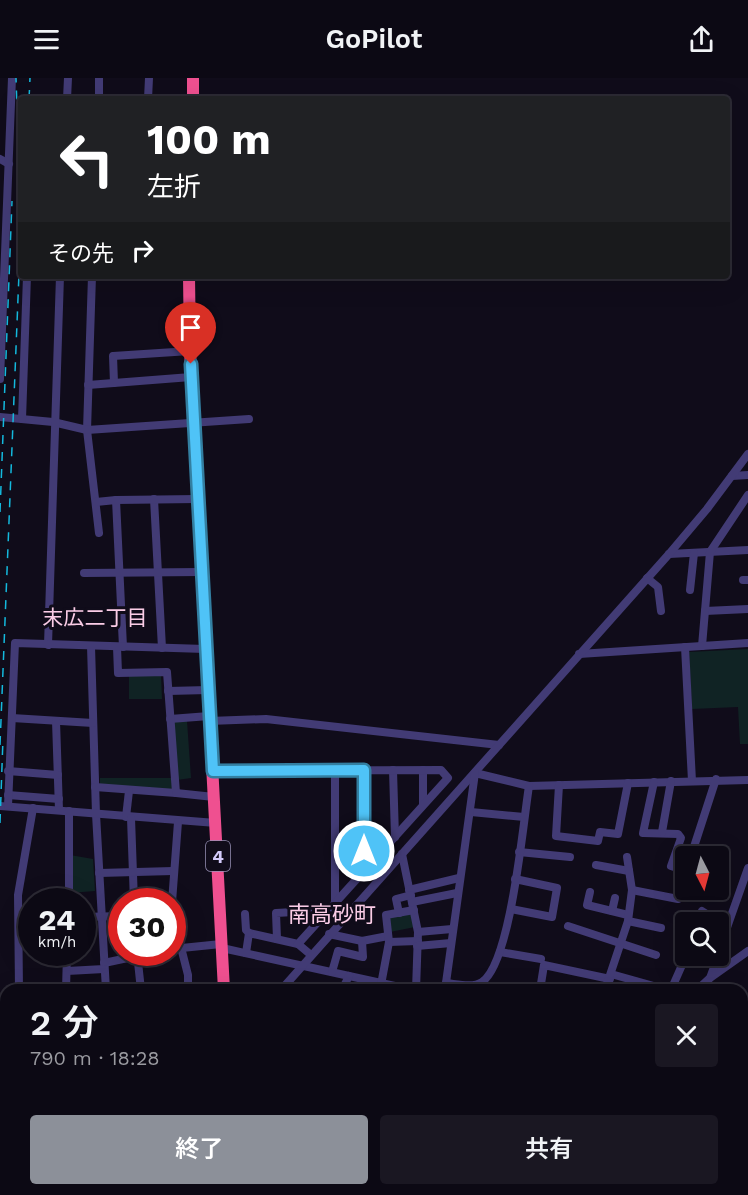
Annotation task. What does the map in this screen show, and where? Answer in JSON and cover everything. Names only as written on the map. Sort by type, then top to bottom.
[{"type":"highway","points":[[193,78],[193,96]]},
{"type":"highway","name":"4","points":[[189,279],[191,377],[224,984]]},
{"type":"street","points":[[0,378],[12,78]]},
{"type":"street","points":[[67,96],[68,78]]},
{"type":"street","points":[[99,78],[99,96]]},
{"type":"street","points":[[148,96],[149,78]]},
{"type":"street","points":[[0,159],[9,164]]},
{"type":"street","points":[[22,419],[27,279]]},
{"type":"street","points":[[48,645],[53,422],[60,279]]},
{"type":"street","points":[[92,279],[87,430],[99,533]]},
{"type":"street","points":[[114,383],[113,356],[190,351]]},
{"type":"street","points":[[88,385],[191,377]]},
{"type":"street","points":[[0,417],[53,422],[87,430],[249,419]]},
{"type":"street","points":[[286,984],[669,554],[748,454]]},
{"type":"street","points":[[732,476],[748,476]]},
{"type":"street","points":[[702,646],[710,552],[748,495]]},
{"type":"street","points":[[154,499],[162,648]]},
{"type":"street","points":[[96,502],[197,499]]},
{"type":"street","points":[[116,500],[120,647],[118,673],[167,672],[176,793]]},
{"type":"street","points":[[669,554],[748,550]]},
{"type":"street","points":[[690,590],[694,553]]},
{"type":"street","points":[[84,573],[201,572]]},
{"type":"street","points":[[647,578],[658,586],[661,611]]},
{"type":"street","points":[[705,611],[748,609]]},
{"type":"street","points":[[579,654],[748,643]]},
{"type":"street","points":[[205,649],[15,644],[8,795],[4,806],[178,822],[216,823]]},
{"type":"street","points":[[90,646],[106,984]]},
{"type":"street","points":[[685,647],[692,781]]},
{"type":"street","points":[[168,691],[207,690]]},
{"type":"street","points":[[12,718],[93,723]]},
{"type":"street","points":[[170,719],[266,719],[499,745]]},
{"type":"street","points":[[56,721],[59,810]]},
{"type":"street","points":[[335,770],[335,903]]},
{"type":"street","points":[[364,770],[364,871]]},
{"type":"street","points":[[393,770],[394,837]]},
{"type":"street","points":[[423,770],[423,804]]},
{"type":"street","points":[[213,771],[441,770],[448,778],[298,944]]},
{"type":"street","points":[[8,771],[58,775]]},
{"type":"street","points":[[475,773],[529,786],[716,779],[748,780]]},
{"type":"street","points":[[446,984],[475,773]]},
{"type":"street","points":[[694,846],[716,779]]},
{"type":"street","points":[[662,832],[670,781]]},
{"type":"street","points":[[654,782],[643,833],[678,834],[681,838],[678,846]]},
{"type":"street","points":[[559,785],[556,836],[598,841],[600,832],[618,834],[628,783]]},
{"type":"street","points":[[480,984],[490,975],[500,952],[511,909],[529,786]]},
{"type":"street","points":[[95,787],[214,797]]},
{"type":"street","points":[[129,791],[133,888]]},
{"type":"street","points":[[8,795],[59,799]]},
{"type":"street","points":[[19,984],[18,895],[33,808]]},
{"type":"street","points":[[69,811],[69,888]]},
{"type":"street","points":[[471,812],[524,817]]},
{"type":"street","points":[[172,888],[178,822]]},
{"type":"street","points":[[519,852],[570,856]]},
{"type":"street","points":[[402,854],[418,940],[414,984]]},
{"type":"street","points":[[675,855],[671,866],[675,867]]},
{"type":"street","points":[[608,984],[628,918],[632,890],[627,857]]},
{"type":"street","points":[[596,865],[629,871]]},
{"type":"street","points":[[729,924],[748,868]]},
{"type":"street","points":[[99,873],[173,871]]},
{"type":"street","points":[[381,984],[388,939],[386,915],[399,913],[411,899],[459,878]]},
{"type":"street","points":[[511,909],[552,917],[557,888],[515,879]]},
{"type":"street","points":[[632,890],[675,898]]},
{"type":"street","points":[[590,892],[587,905],[661,928]]},
{"type":"street","points":[[399,913],[396,899],[457,893]]},
{"type":"street","points":[[612,911],[615,898]]},
{"type":"street","points":[[277,939],[276,913],[329,910]]},
{"type":"street","points":[[245,914],[246,930],[249,933],[246,953]]},
{"type":"street","points":[[96,916],[108,916]]},
{"type":"street","points":[[568,926],[656,955]]},
{"type":"street","points":[[418,940],[453,929]]},
{"type":"street","points":[[249,933],[298,944],[311,955]]},
{"type":"street","points":[[329,934],[362,941],[388,939],[451,943]]},
{"type":"street","points":[[332,972],[338,951],[363,957],[362,941]]},
{"type":"street","points":[[186,947],[221,946],[375,984]]},
{"type":"street","points":[[704,984],[748,951]]},
{"type":"street","points":[[500,952],[541,959]]},
{"type":"street","points":[[67,971],[108,965]]},
{"type":"street","points":[[541,984],[544,965],[643,984]]},
{"type":"street","points":[[66,984],[67,966]]},
{"type":"street","points":[[139,966],[140,984]]},
{"type":"street","points":[[185,966],[188,984]]},
{"type":"street","points":[[673,984],[681,966]]},
{"type":"street","points":[[710,978],[714,966]]},
{"type":"street","points":[[345,984],[349,976]]},
{"type":"green space","points":[[748,649],[748,744],[740,744],[738,707],[692,709],[689,652]]},
{"type":"green space","points":[[161,675],[162,699],[129,699],[129,676]]},
{"type":"green space","points":[[187,721],[191,778],[177,780],[171,722]]},
{"type":"green space","points":[[100,778],[171,778],[172,788],[170,790],[100,785]]},
{"type":"green space","points":[[70,855],[93,859],[95,888],[70,888]]},
{"type":"green space","points":[[412,911],[415,927],[390,932],[388,916]]},
{"type":"railway","points":[[16,78],[18,136]]},
{"type":"railway","points":[[29,96],[30,78]]},
{"type":"railway","points":[[0,512],[12,201]]},
{"type":"railway","points":[[0,745],[19,279]]},
{"type":"railway","points":[[0,823],[3,738]]},
{"type":"district","name":"末広二丁目","points":[[95,617]]},
{"type":"district","name":"南高砂町","points":[[332,914]]},
{"type":"route","points":[[191,364],[213,771],[364,770],[364,851]]}]
